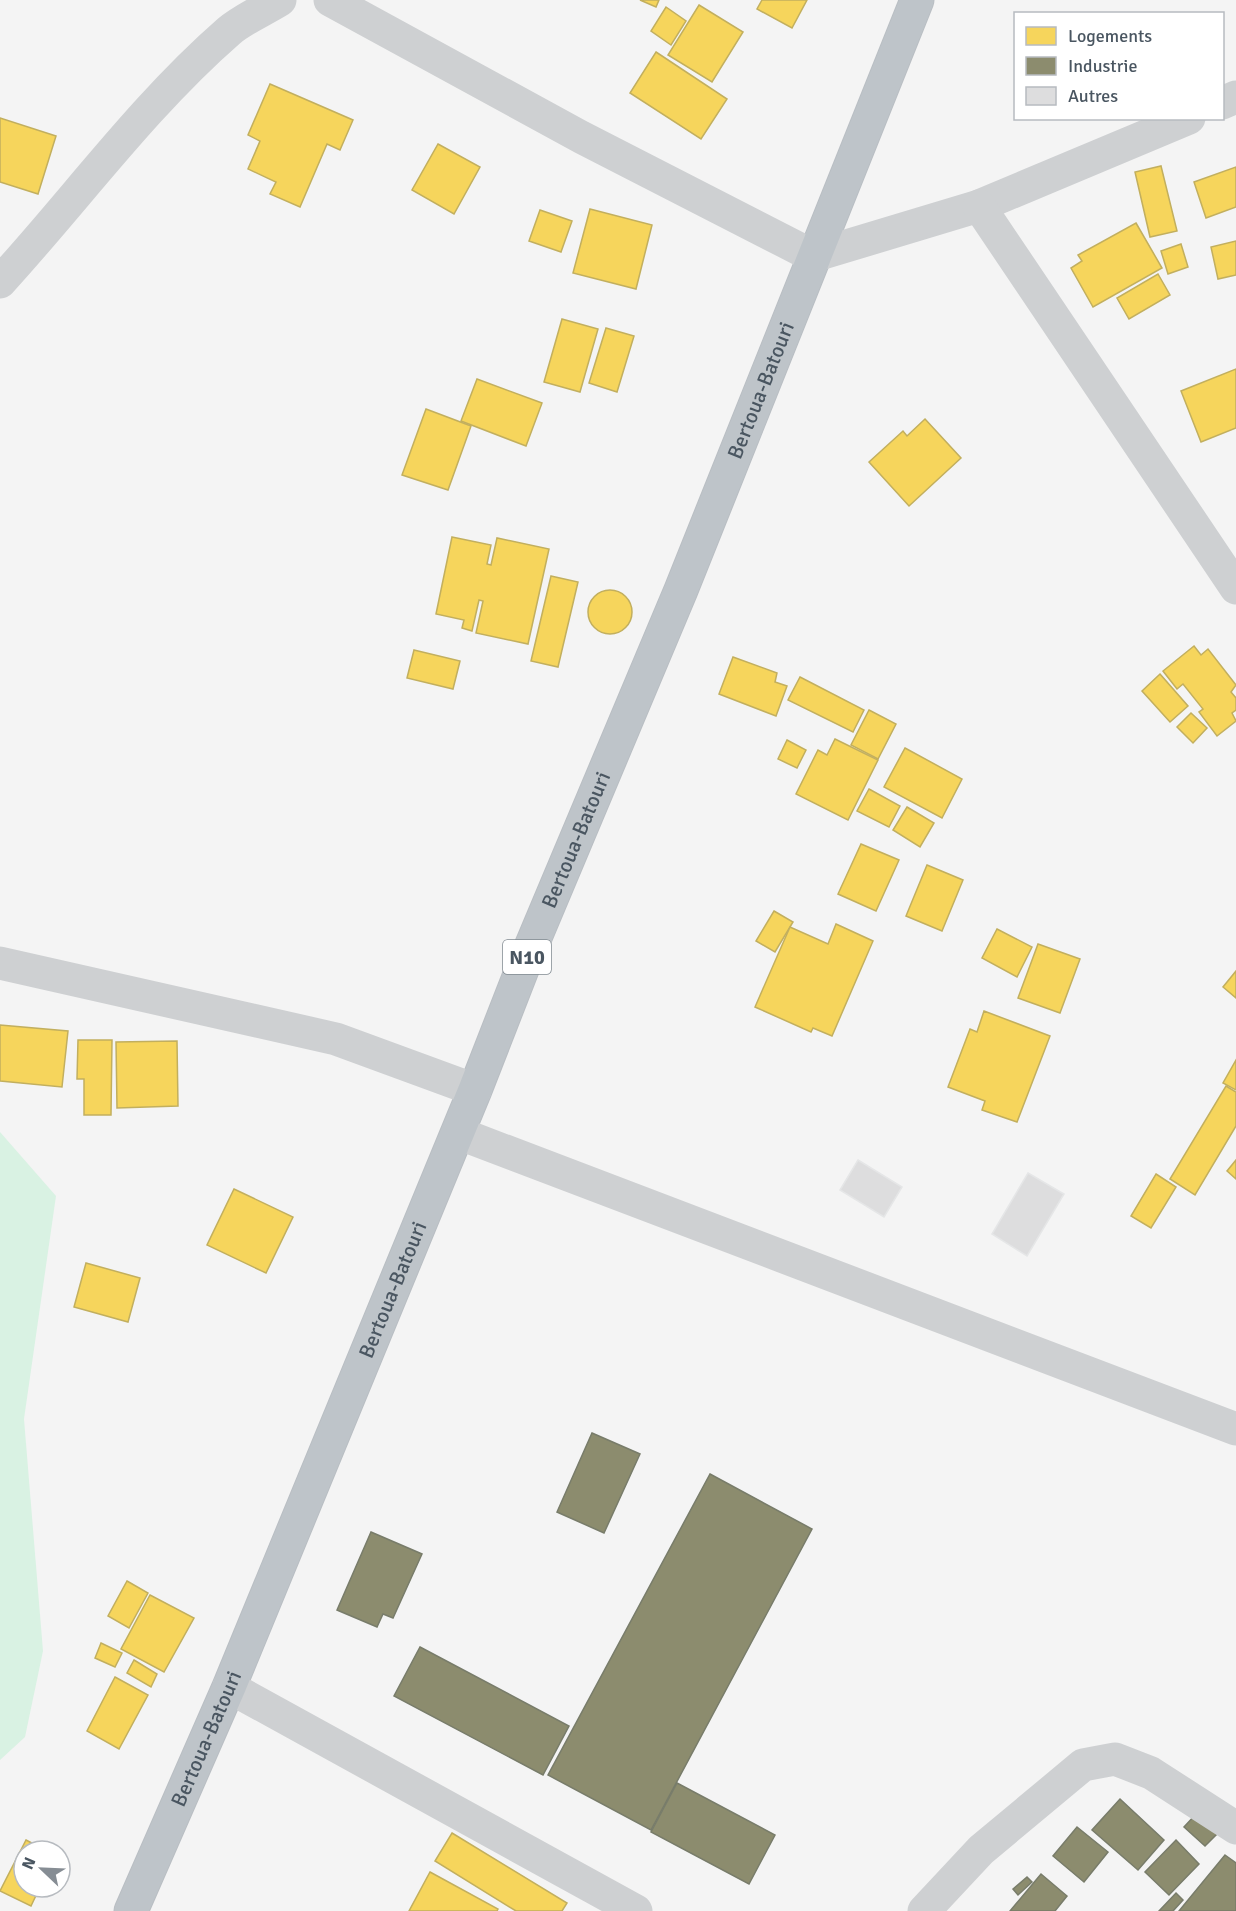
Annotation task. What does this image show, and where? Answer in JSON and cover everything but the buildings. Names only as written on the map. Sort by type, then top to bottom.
[{"type":"highway","name":"Bertoua-Batouri","points":[[131,1911],[229,1687],[458,1132],[528,954],[681,590],[917,0]]},
{"type":"street","points":[[0,282],[51,227],[148,110],[231,29],[280,0]]},
{"type":"street","points":[[330,0],[581,137],[813,256],[979,206],[1184,120]]},
{"type":"street","points":[[979,206],[1236,588]]},
{"type":"street","points":[[0,963],[336,1039],[475,1090]]},
{"type":"street","points":[[458,1132],[1236,1429]]},
{"type":"street","points":[[229,1687],[636,1911]]},
{"type":"street","points":[[924,1911],[981,1850],[1083,1764],[1115,1759],[1151,1773],[1236,1828]]},
{"type":"green space","points":[[0,1132],[56,1196],[24,1419],[43,1651],[25,1737],[0,1760]]}]
